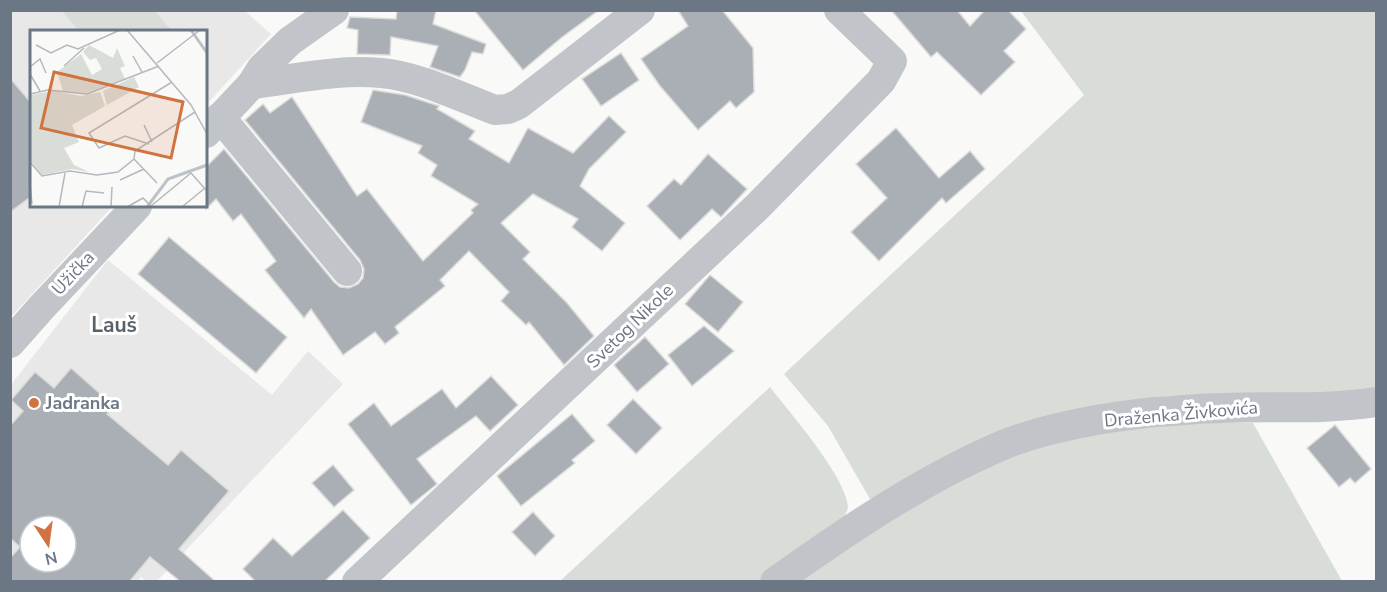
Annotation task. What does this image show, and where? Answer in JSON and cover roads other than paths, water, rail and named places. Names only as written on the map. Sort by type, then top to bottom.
[{"type":"street","points":[[334,10],[290,41],[262,68],[252,84],[213,125],[347,271]]},
{"type":"street","points":[[252,84],[334,72],[382,73],[411,79],[495,110],[508,109],[519,104],[640,10]]},
{"type":"street","name":"Svetog Nikole","points":[[357,582],[756,208],[862,103],[881,81],[892,61],[839,10]]},
{"type":"street","name":"Užička","points":[[10,343],[136,207]]},
{"type":"street","name":"Draženka Živkovića","points":[[775,582],[840,536],[918,487],[997,447],[1032,436],[1087,422],[1152,413],[1221,408],[1333,407],[1377,402]]},
{"type":"place","name":"Jadranka","points":[[34,403]]},
{"type":"district","name":"Lauš","points":[[114,325]]}]
